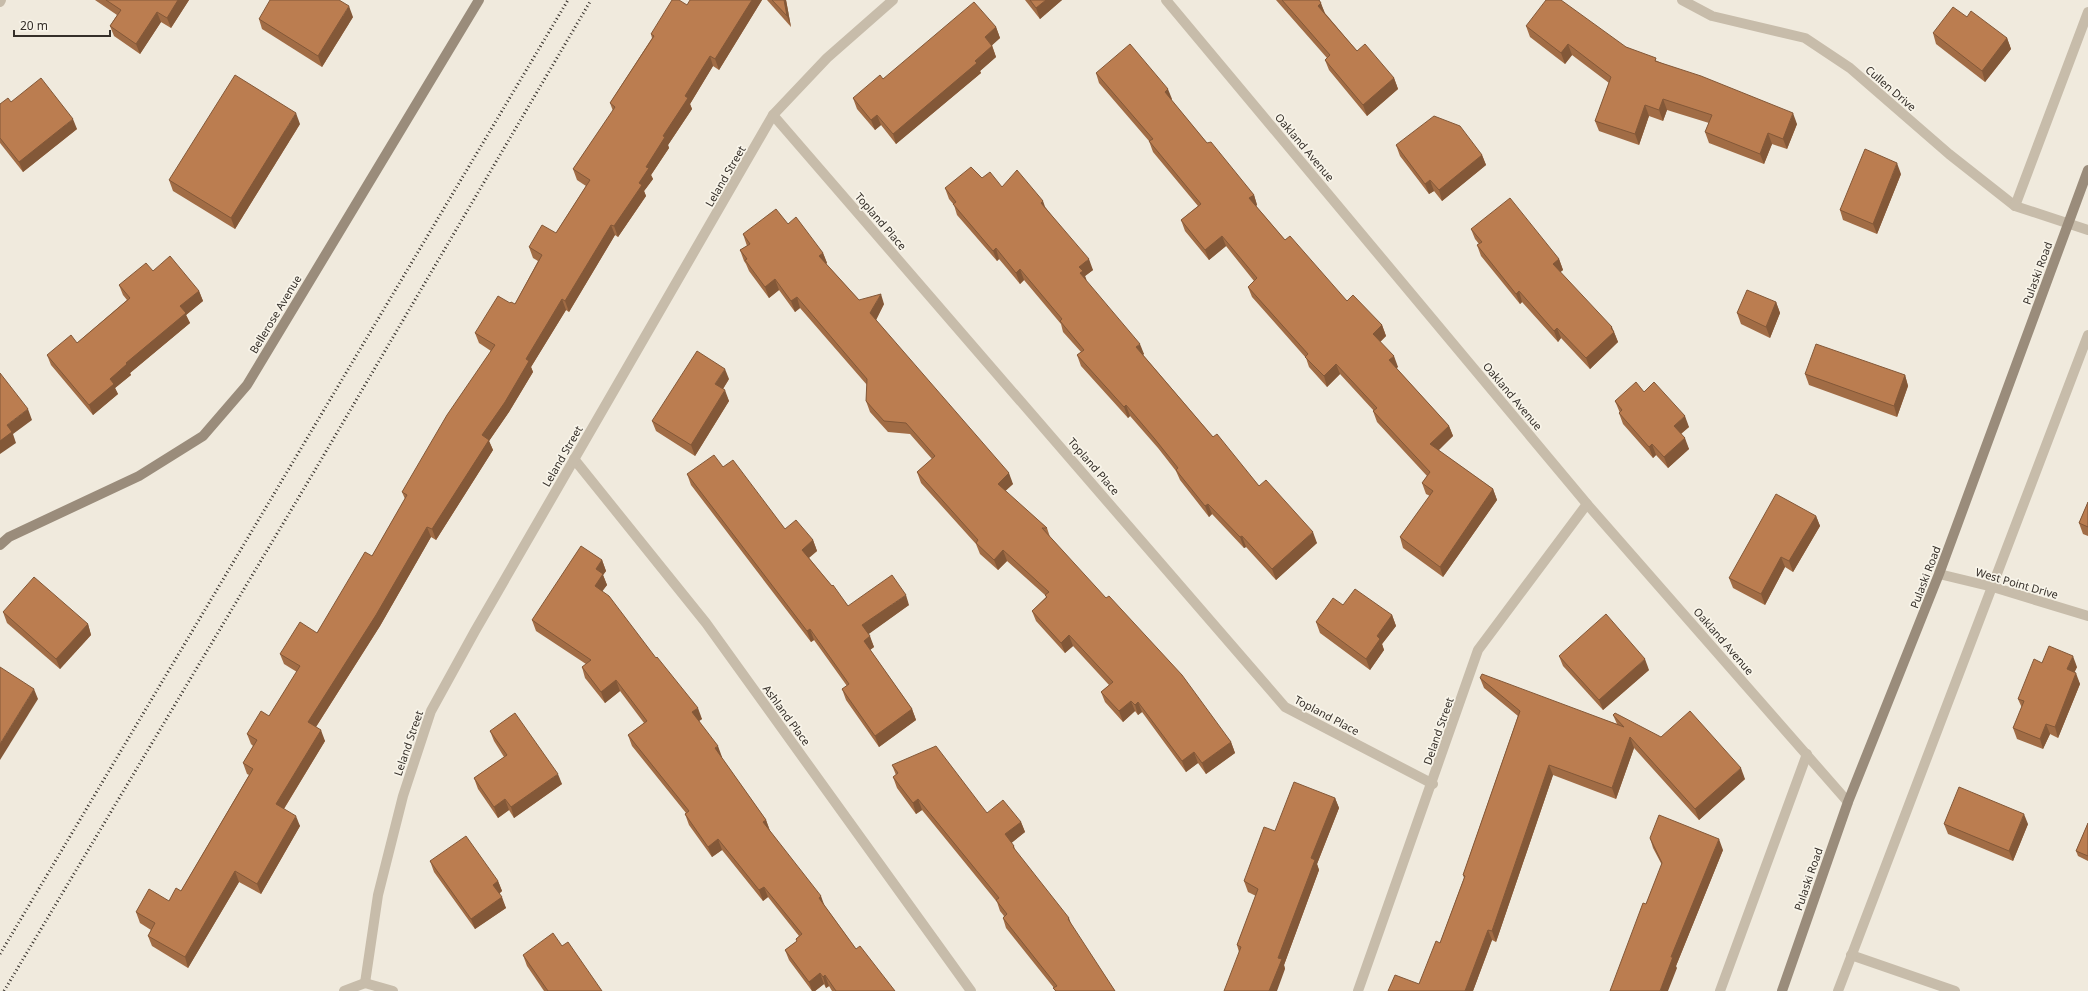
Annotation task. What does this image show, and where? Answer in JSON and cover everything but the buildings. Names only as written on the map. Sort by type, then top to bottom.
[{"type":"main road","name":"Bellerose Avenue","points":[[0,545],[9,537],[139,476],[203,436],[247,385],[479,0]]},
{"type":"main road","name":"Pulaski Road","points":[[1782,991],[1848,802],[1939,574],[2088,170]]},
{"type":"street","name":"Leland Street","points":[[366,983],[378,895],[403,796],[431,711],[474,631],[773,115],[827,58],[893,0]]},
{"type":"street","name":"Oakland Avenue","points":[[1166,0],[1587,504],[1848,802]]},
{"type":"street","name":"Cullen Drive","points":[[1682,0],[1712,16],[1805,38],[1850,68],[1949,154],[2015,206],[2088,230]]},
{"type":"street","points":[[2015,206],[2088,12]]},
{"type":"street","name":"Topland Place","points":[[773,115],[1286,707],[1433,784]]},
{"type":"street","points":[[1838,991],[2088,335]]},
{"type":"street","name":"Ashland Place","points":[[574,459],[706,623],[971,991]]},
{"type":"street","name":"Deland Street","points":[[1358,991],[1433,784],[1478,650],[1587,504]]},
{"type":"street","name":"West Point Drive","points":[[1939,574],[1993,587],[2088,616]]},
{"type":"street","points":[[1720,991],[1807,754]]},
{"type":"street","points":[[1851,955],[1955,991]]},
{"type":"street","points":[[344,991],[366,983],[394,991]]},
{"type":"railway","points":[[0,954],[568,0]]},
{"type":"railway","points":[[4,991],[318,465],[591,0]]}]
